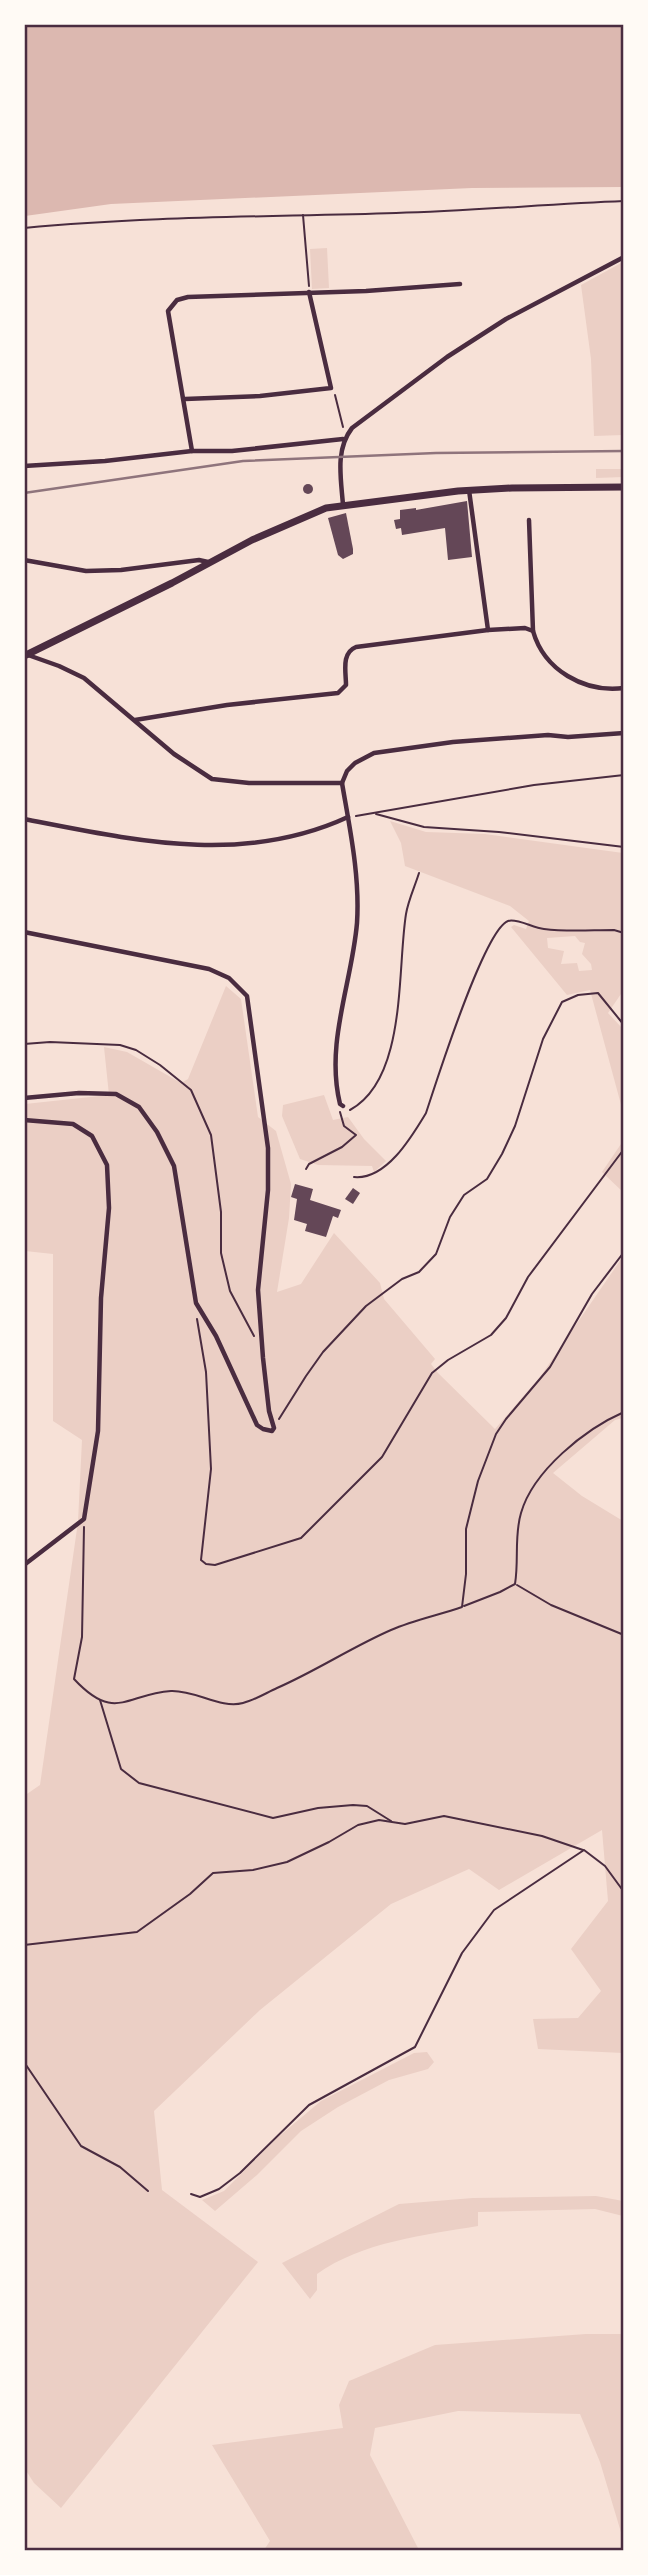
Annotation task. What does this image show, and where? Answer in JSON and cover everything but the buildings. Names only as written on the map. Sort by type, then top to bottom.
[{"type":"main road","points":[[26,655],[297,519],[343,505],[469,490],[624,487]]},
{"type":"street","points":[[343,505],[340,456],[343,439],[352,428],[447,357],[506,319],[624,257]]},
{"type":"street","points":[[192,451],[168,311],[177,300],[188,297],[460,284]]},
{"type":"street","points":[[185,400],[260,396],[331,388],[309,292]]},
{"type":"street","points":[[24,466],[105,461],[192,451],[232,451],[343,439]]},
{"type":"street","points":[[469,490],[488,630]]},
{"type":"street","points":[[529,520],[533,631],[543,655],[564,673],[587,686],[603,690],[624,688]]},
{"type":"street","points":[[24,560],[86,571],[121,570],[199,560],[208,563]]},
{"type":"street","points":[[135,720],[227,705],[331,695],[345,689],[347,654],[350,649],[488,630],[525,628],[533,631]]},
{"type":"street","points":[[26,655],[60,666],[84,678],[174,754],[212,779],[227,783],[342,783]]},
{"type":"street","points":[[343,1106],[334,1080],[345,984],[356,926],[358,892],[342,783],[347,771],[355,763],[374,753],[453,741],[548,734],[568,737],[624,733]]},
{"type":"street","points":[[24,819],[118,837],[189,846],[265,842],[328,826],[348,817]]},
{"type":"street","points":[[24,932],[215,971],[229,978],[247,996],[268,1148],[268,1190],[258,1290],[269,1411],[274,1428],[267,1430],[257,1425],[216,1336],[196,1303],[174,1166],[162,1140],[139,1107],[116,1094],[79,1093],[24,1098]]},
{"type":"street","points":[[24,1120],[73,1125],[92,1136],[107,1166],[109,1208],[101,1298],[98,1431],[84,1519],[24,1565]]},
{"type":"path","points":[[24,228],[303,214],[397,214],[624,201]]},
{"type":"path","points":[[303,214],[309,292]]},
{"type":"path","points":[[331,388],[344,426],[343,439]]},
{"type":"path","points":[[348,817],[534,785],[624,775]]},
{"type":"path","points":[[373,813],[424,827],[499,832],[624,847]]},
{"type":"path","points":[[343,1106],[351,1110],[362,1102],[380,1079],[397,1008],[406,913],[419,873]]},
{"type":"path","points":[[354,1177],[371,1176],[382,1170],[413,1134],[426,1113],[488,943],[499,926],[515,921],[545,930],[614,930],[624,933]]},
{"type":"path","points":[[274,1428],[323,1352],[366,1306],[402,1279],[428,1264],[436,1254],[450,1217],[464,1195],[494,1171],[515,1126],[543,1039],[562,1002],[578,995],[598,993],[624,1025]]},
{"type":"path","points":[[24,1044],[103,1044],[128,1048],[160,1065],[191,1090],[211,1135],[221,1212],[221,1253],[230,1291],[262,1349]]},
{"type":"path","points":[[306,1169],[309,1164],[342,1147],[356,1135],[348,1131],[340,1118]]},
{"type":"path","points":[[196,1303],[198,1333],[206,1372],[211,1469],[201,1560],[215,1565],[301,1538],[382,1457],[432,1373],[448,1360],[491,1335],[506,1318],[528,1277],[624,1149]]},
{"type":"path","points":[[462,1607],[467,1574],[466,1529],[478,1481],[496,1434],[550,1367],[592,1294],[624,1252]]},
{"type":"path","points":[[515,1584],[520,1515],[528,1492],[565,1451],[603,1423],[624,1412]]},
{"type":"path","points":[[84,1519],[82,1637],[74,1679],[100,1700],[118,1704],[170,1691],[199,1694],[225,1704],[242,1704],[311,1673],[392,1630],[462,1607],[515,1584]]},
{"type":"path","points":[[515,1584],[551,1605],[624,1635]]},
{"type":"path","points":[[100,1700],[121,1769],[139,1783],[273,1818],[318,1808],[353,1805],[367,1806],[392,1822]]},
{"type":"path","points":[[24,1945],[137,1932],[190,1894],[213,1873],[253,1870],[287,1862],[358,1825],[379,1820],[405,1824],[444,1816],[542,1836],[584,1850],[605,1866],[624,1892]]},
{"type":"path","points":[[191,2194],[200,2197],[219,2189],[240,2173],[309,2105],[415,2048],[462,1953],[494,1910],[584,1850]]},
{"type":"path","points":[[24,2062],[81,2146],[120,2167],[148,2191]]},
{"type":"shaded area","points":[[25,24],[623,25],[623,187],[472,188],[111,204],[25,216]]},
{"type":"shaded area","points":[[327,248],[329,288],[312,289],[310,249]]},
{"type":"shaded area","points":[[623,262],[623,435],[594,436],[591,359],[581,285]]},
{"type":"shaded area","points":[[596,469],[623,469],[623,477],[596,478]]},
{"type":"shaded area","points":[[390,821],[426,832],[485,834],[623,853],[623,991],[608,1013],[623,1029],[623,1112],[590,990],[567,995],[511,927],[514,925],[526,929],[529,921],[510,906],[405,866],[401,843]],"holes":[[[575,936],[585,943],[582,954],[591,964],[592,970],[579,971],[577,963],[561,964],[564,951],[548,948],[547,938]]]},
{"type":"shaded area","points":[[226,986],[241,999],[258,1117],[276,1131],[291,1184],[289,1218],[277,1292],[301,1284],[334,1233],[380,1283],[384,1299],[435,1359],[431,1364],[438,1373],[495,1429],[540,1377],[624,1255],[623,1418],[615,1420],[553,1473],[582,1496],[623,1521],[623,2053],[538,2049],[533,2019],[578,2018],[601,1991],[571,1949],[608,1901],[602,1830],[499,1890],[469,1869],[391,1904],[260,2010],[154,2111],[162,2190],[258,2262],[61,2508],[34,2483],[25,2469],[24,1796],[40,1785],[78,1522],[82,1440],[53,1421],[53,1254],[25,1251],[25,1104],[109,1095],[104,1047],[127,1052],[181,1083],[188,1079]]},
{"type":"shaded area","points":[[324,1095],[333,1120],[348,1117],[364,1139],[386,1161],[374,1172],[372,1166],[318,1165],[300,1159],[282,1116],[283,1105]]},
{"type":"shaded area","points":[[623,1141],[623,1192],[602,1172]]},
{"type":"shaded area","points":[[427,2052],[434,2062],[428,2069],[389,2080],[338,2107],[301,2131],[257,2175],[215,2211],[202,2200],[224,2191],[277,2138],[321,2101],[414,2053]]},
{"type":"shaded area","points":[[596,2196],[623,2201],[623,2216],[595,2209],[478,2212],[478,2226],[394,2241],[335,2263],[317,2274],[317,2290],[310,2299],[282,2263],[399,2204],[473,2198]]},
{"type":"shaded area","points":[[586,2334],[623,2334],[623,2539],[600,2462],[580,2414],[458,2411],[375,2428],[370,2455],[419,2550],[264,2550],[270,2541],[212,2445],[343,2428],[339,2405],[349,2381],[435,2345]]},
{"type":"railway","points":[[24,493],[243,461],[436,453],[624,451]]}]
